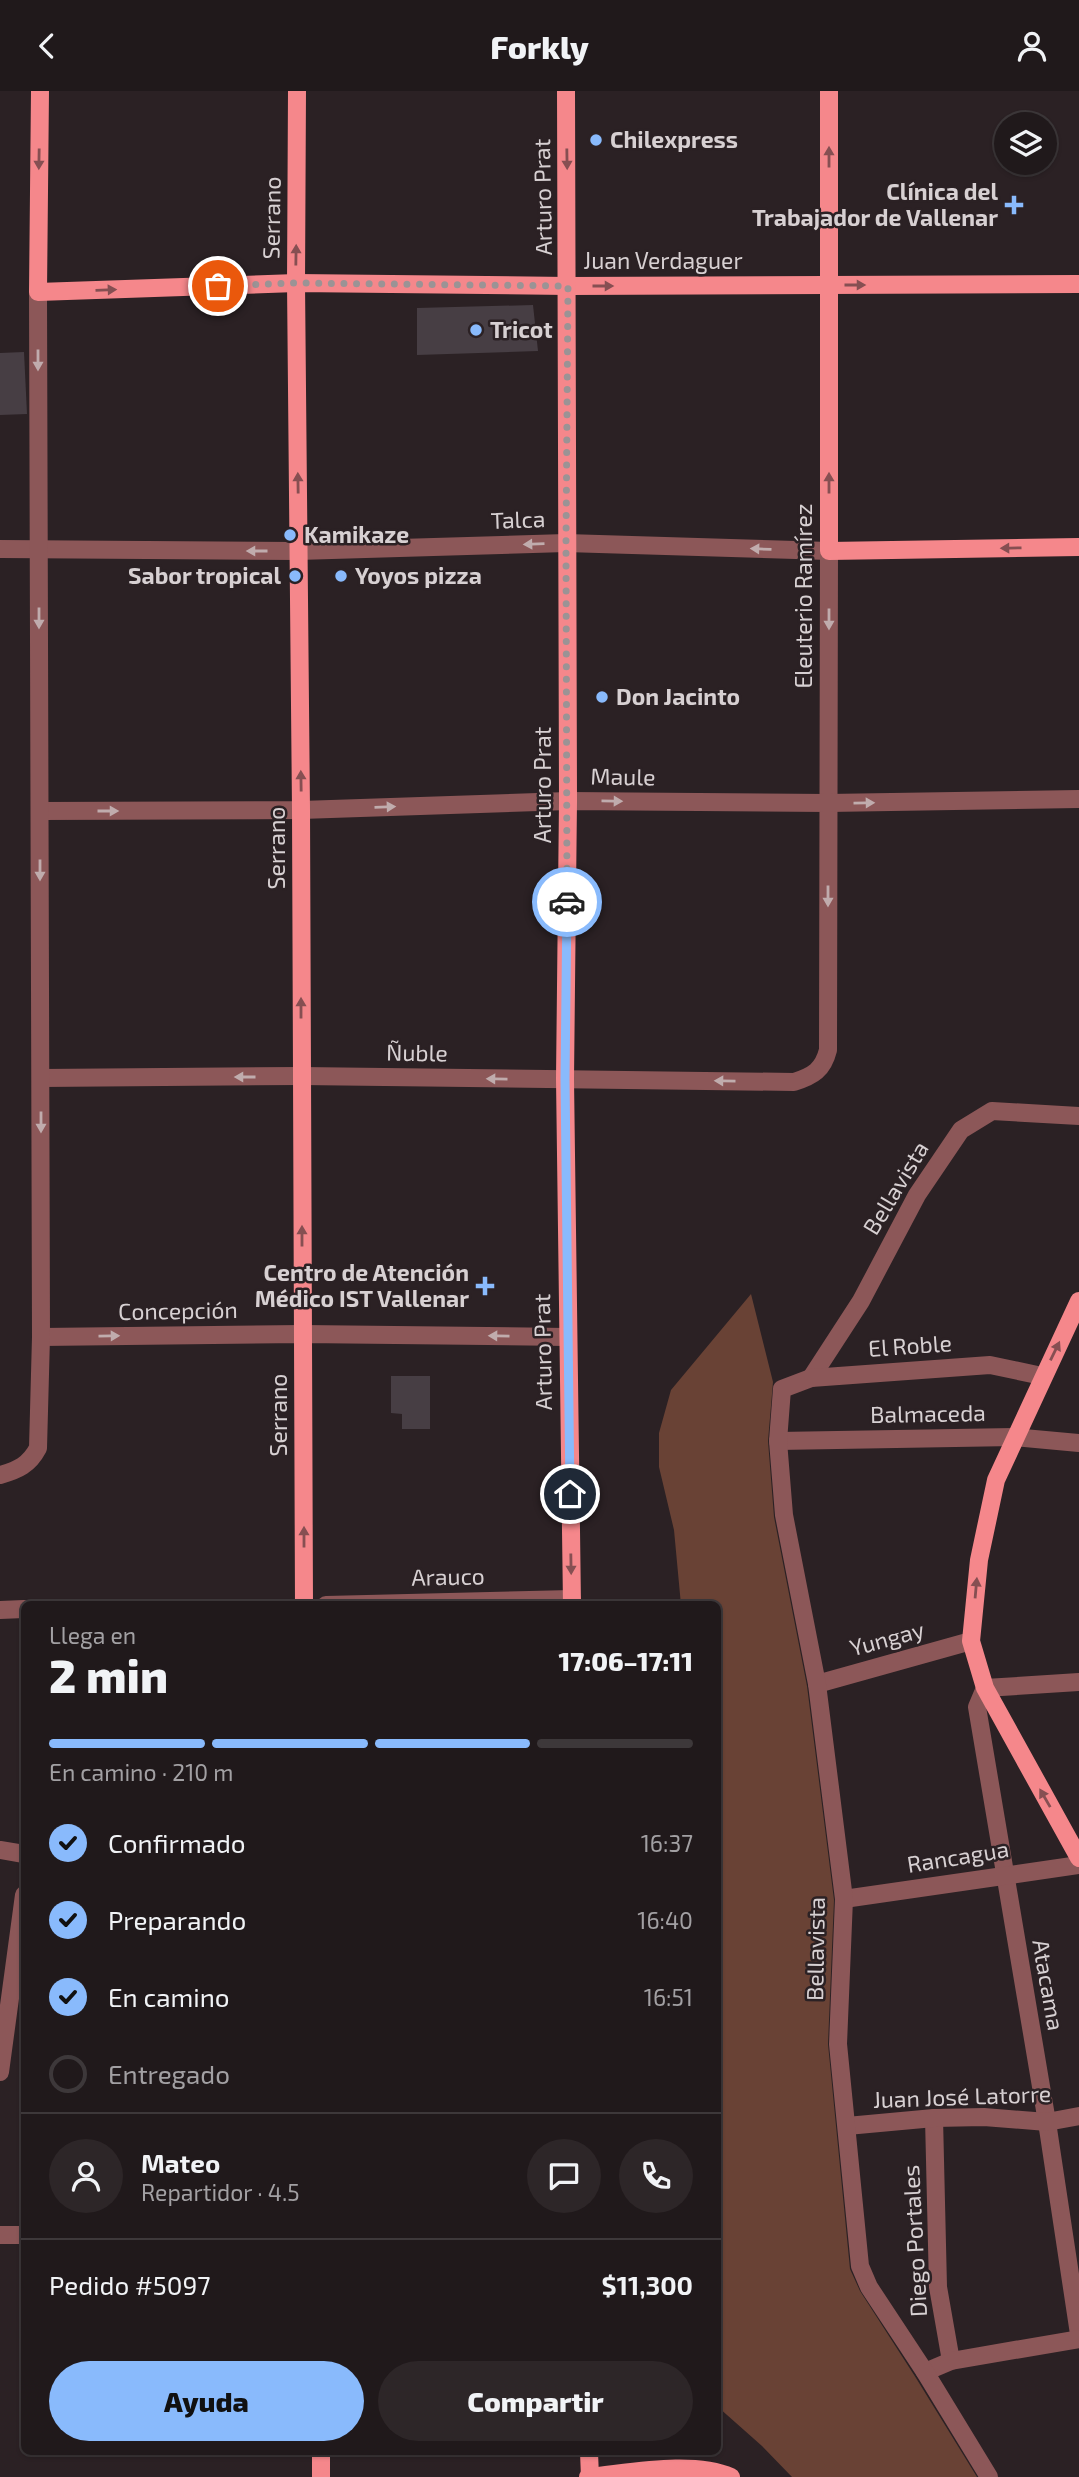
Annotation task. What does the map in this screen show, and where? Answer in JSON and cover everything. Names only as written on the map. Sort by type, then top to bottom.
[{"type":"main road","points":[[38,292],[40,91]]},
{"type":"main road","name":"Serrano","points":[[297,91],[304,1601]]},
{"type":"main road","name":"Arturo Prat","points":[[566,91],[568,801],[565,1079],[572,1601]]},
{"type":"main road","name":"Eleuterio Ramírez","points":[[829,91],[829,551]]},
{"type":"main road","name":"Juan Verdaguer","points":[[38,292],[296,283],[568,286],[1079,284]]},
{"type":"main road","name":"Talca","points":[[829,551],[1079,547]]},
{"type":"main road","points":[[1079,1301],[996,1480],[979,1560],[971,1641],[985,1688],[1079,1857]]},
{"type":"main road","points":[[321,2455],[321,2477]]},
{"type":"main road","points":[[589,2455],[590,2477],[681,2469],[717,2471],[731,2477]]},
{"type":"street","points":[[0,1475],[17,1470],[31,1461],[38,1448],[41,1337],[41,1077],[38,292]]},
{"type":"street","name":"Talca","points":[[0,549],[298,551],[566,543],[829,551]]},
{"type":"street","name":"Eleuterio Ramírez","points":[[794,1082],[809,1077],[825,1065],[828,1050],[829,551]]},
{"type":"street","name":"Maule","points":[[40,811],[301,810],[568,801],[828,803],[1079,799]]},
{"type":"street","name":"Ñuble","points":[[41,1077],[301,1076],[794,1082]]},
{"type":"street","name":"Bellavista","points":[[811,1378],[861,1301],[917,1195],[961,1130],[992,1111],[1079,1115]]},
{"type":"street","name":"Concepción","points":[[41,1337],[303,1334],[567,1337]]},
{"type":"street","name":"El Roble","points":[[782,1389],[811,1378],[990,1364],[1042,1377]]},
{"type":"street","name":"Bellavista","points":[[782,1389],[778,1441],[784,1515],[817,1684],[844,1899],[838,2044],[860,2266],[869,2287],[989,2477]]},
{"type":"street","name":"Balmaceda","points":[[778,1441],[1014,1437],[1079,1443]]},
{"type":"street","points":[[0,1610],[21,1609]]},
{"type":"street","name":"Yungay","points":[[817,1684],[971,1641]]},
{"type":"street","points":[[985,1688],[1079,1682]]},
{"type":"street","name":"Atacama","points":[[985,1688],[977,1707],[1079,2336]]},
{"type":"street","points":[[0,1850],[21,1854]]},
{"type":"street","name":"Rancagua","points":[[844,1899],[1079,1865]]},
{"type":"street","points":[[0,2072],[21,1917]]},
{"type":"street","name":"Juan José Latorre","points":[[847,2126],[934,2118],[984,2117],[1046,2122],[1079,2116]]},
{"type":"street","name":"Diego Portales","points":[[934,2118],[937,2287],[951,2361]]},
{"type":"street","points":[[0,2235],[21,2235]]},
{"type":"street","points":[[925,2372],[951,2361],[1079,2336]]},
{"type":"shaded area","points":[[751,1294],[773,1382],[768,1441],[774,1517],[807,1686],[834,1900],[828,2044],[850,2269],[860,2291],[977,2477],[792,2477],[721,2410],[721,1601],[681,1601],[674,1530],[659,1467],[659,1433],[671,1390]]},
{"type":"building","name":"Tricot","points":[[533,305],[538,351],[417,355],[417,308]]},
{"type":"building","points":[[24,352],[27,414],[0,415],[0,353]]},
{"type":"building","points":[[391,1376],[430,1376],[430,1429],[402,1429],[402,1414],[391,1413]]},
{"type":"way so far","points":[[218,286],[296,283],[568,286],[567,902]]},
{"type":"place","name":"Chilexpress","points":[[596,140]]},
{"type":"place","name":"Clínica del Trabajador de Vallenar","points":[[1014,205]]},
{"type":"place","name":"Tricot","points":[[476,330]]},
{"type":"place","name":"Kamikaze","points":[[290,535]]},
{"type":"place","name":"Sabor tropical","points":[[295,576]]},
{"type":"place","name":"Yoyos pizza","points":[[341,576]]},
{"type":"place","name":"Don Jacinto","points":[[602,697]]},
{"type":"place","name":"Centro de Atención Médico IST Vallenar","points":[[485,1286]]},
{"type":"route","points":[[567,902],[565,1079],[570,1494]]}]
